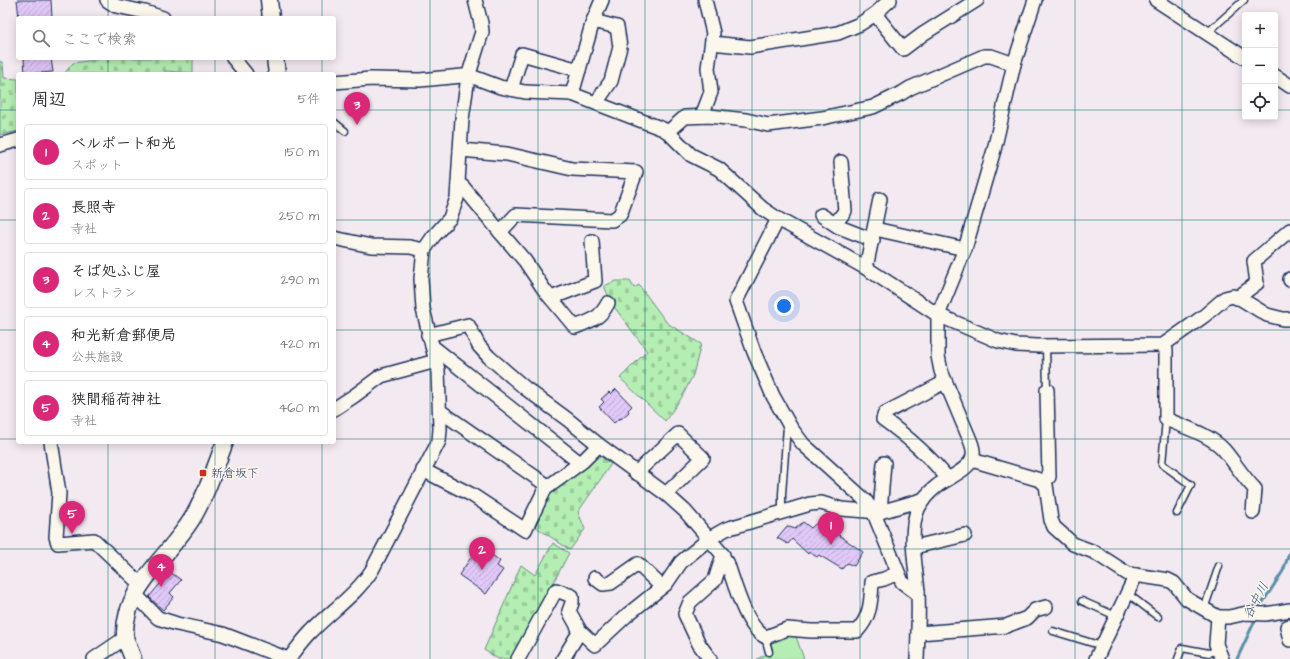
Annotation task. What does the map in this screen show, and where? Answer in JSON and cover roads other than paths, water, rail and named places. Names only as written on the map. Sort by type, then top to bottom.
[{"type":"street","points":[[107,0],[116,6],[157,16]]},
{"type":"street","points":[[269,0],[271,16]]},
{"type":"street","points":[[51,444],[59,493],[56,537],[58,543],[94,540],[138,590],[158,618],[177,624],[223,634],[287,659],[310,632],[340,606],[365,580],[372,570],[438,441],[440,411],[436,361],[423,309],[422,287],[424,250],[433,237],[450,218],[456,198],[462,119],[468,77],[482,32],[475,0]]},
{"type":"street","points":[[572,94],[594,21],[602,0]]},
{"type":"street","points":[[702,116],[711,92],[708,68],[713,33],[705,0]]},
{"type":"street","points":[[712,42],[750,47],[838,33],[860,24],[875,14],[890,0]]},
{"type":"street","points":[[875,14],[903,49],[923,34],[977,0]]},
{"type":"street","points":[[917,659],[918,591],[914,547],[914,522],[917,511],[922,500],[936,486],[964,469],[972,460],[973,455],[973,447],[941,371],[938,356],[938,315],[965,249],[994,150],[1014,64],[1035,0]]},
{"type":"street","points":[[1163,2],[1206,34],[1242,56]]},
{"type":"street","points":[[594,21],[617,27],[620,47],[611,82],[596,103]]},
{"type":"street","points":[[511,89],[522,54],[579,70]]},
{"type":"street","points":[[668,132],[684,118],[702,116],[746,120],[768,125],[822,118],[873,107],[910,88],[984,56],[991,56],[1014,64]]},
{"type":"street","points":[[235,60],[244,72]]},
{"type":"street","points":[[276,60],[277,72]]},
{"type":"street","points":[[336,82],[371,79],[420,80],[462,76],[525,92],[572,94],[596,103],[668,132],[691,155],[719,169],[763,209],[778,219],[866,268],[938,315],[998,341],[1016,345],[1046,346],[1163,345],[1204,316],[1225,298],[1233,296],[1254,306],[1267,315],[1290,319]]},
{"type":"street","points":[[1278,78],[1290,86]]},
{"type":"street","points":[[0,145],[16,141]]},
{"type":"street","points":[[460,150],[507,154],[572,169],[636,172],[620,215],[612,220],[516,216],[500,232]]},
{"type":"street","points":[[835,224],[845,211],[841,162]]},
{"type":"street","points":[[458,184],[464,188],[526,261],[575,327],[596,318],[604,312],[608,304]]},
{"type":"street","points":[[866,268],[874,235],[880,199]]},
{"type":"street","points":[[821,215],[835,224],[874,235],[965,249]]},
{"type":"street","points":[[778,219],[736,300],[773,396],[788,422],[804,444],[877,511]]},
{"type":"street","points":[[1237,298],[1257,282],[1254,261],[1290,230]]},
{"type":"street","points":[[336,238],[371,246],[410,247],[424,250]]},
{"type":"street","points":[[552,298],[595,281],[592,241]]},
{"type":"street","points":[[430,341],[468,325],[479,346],[489,357],[525,388],[636,473],[666,494],[685,511],[710,538],[723,555],[723,558],[728,562],[746,615],[760,635],[766,637],[787,629],[811,631],[858,631],[865,623],[870,607],[872,582],[884,580],[898,573]]},
{"type":"street","points":[[430,341],[580,463]]},
{"type":"street","points":[[1163,345],[1166,350],[1166,419],[1213,440],[1224,449],[1244,477],[1255,489],[1253,512]]},
{"type":"street","points":[[336,408],[381,376],[436,361]]},
{"type":"street","points":[[945,382],[884,413],[884,419],[912,440],[922,452],[934,462],[948,479]]},
{"type":"street","points":[[1043,482],[1049,477],[1047,390]]},
{"type":"street","points":[[440,411],[548,486]]},
{"type":"street","points":[[636,473],[678,434],[702,458],[666,494]]},
{"type":"street","points":[[133,659],[125,638],[126,622],[130,607],[138,590],[193,518],[202,501],[224,444]]},
{"type":"street","points":[[424,470],[472,495],[525,530],[545,489],[580,463],[599,445]]},
{"type":"street","points":[[972,460],[1040,480],[1046,485],[1051,520],[1054,527],[1073,544],[1094,552],[1128,574],[1168,580],[1174,583],[1187,599],[1218,617],[1229,617],[1247,613],[1264,614],[1290,610]]},
{"type":"street","points":[[884,463],[877,511],[902,582],[914,591],[918,591]]},
{"type":"street","points":[[518,659],[556,590],[572,596],[572,603],[569,611],[580,631],[595,645],[627,614],[666,584],[680,562],[710,538],[726,529],[810,504],[821,503],[842,509],[877,511],[922,500]]},
{"type":"street","points":[[914,547],[965,535]]},
{"type":"street","points":[[710,659],[699,644],[685,614],[690,602],[715,580],[723,558]]},
{"type":"street","points":[[595,578],[603,584],[611,583],[638,564],[662,587]]},
{"type":"street","points":[[1096,659],[1136,575]]},
{"type":"street","points":[[918,633],[1006,626],[1027,618],[1035,610],[1046,607]]},
{"type":"street","points":[[1218,617],[1216,644],[1220,655]]},
{"type":"street","points":[[1290,626],[1287,627],[1290,640]]},
{"type":"street","points":[[563,659],[580,631]]},
{"type":"street","points":[[94,659],[125,638]]},
{"type":"lane","points":[[1206,34],[1244,0]]},
{"type":"lane","points":[[336,124],[345,131]]},
{"type":"lane","points":[[1046,346],[1047,390]]},
{"type":"lane","points":[[1166,419],[1162,464],[1191,485],[1177,513]]},
{"type":"lane","points":[[782,512],[788,422]]},
{"type":"lane","points":[[1204,609],[1219,566]]},
{"type":"lane","points":[[1127,593],[1158,617]]},
{"type":"lane","points":[[1082,601],[1116,616]]},
{"type":"lane","points":[[1052,631],[1102,646]]},
{"type":"lane","points":[[766,637],[769,652]]},
{"type":"lane","points":[[1178,659],[1182,648],[1220,655]]},
{"type":"waterway","name":"谷中川","points":[[1259,611],[1263,602],[1283,571],[1290,551]]},
{"type":"waterway","name":"谷中川","points":[[1237,659],[1256,618]]},
{"type":"place","name":"そば処ふじ屋","points":[[357,125]]},
{"type":"place","name":"新倉坂下","points":[[203,473]]},
{"type":"place","name":"狭間稲荷神社","points":[[72,534]]},
{"type":"place","name":"ベルポート和光","points":[[831,545]]},
{"type":"place","name":"長照寺","points":[[482,570]]},
{"type":"place","name":"和光新倉郵便局","points":[[161,587]]}]
